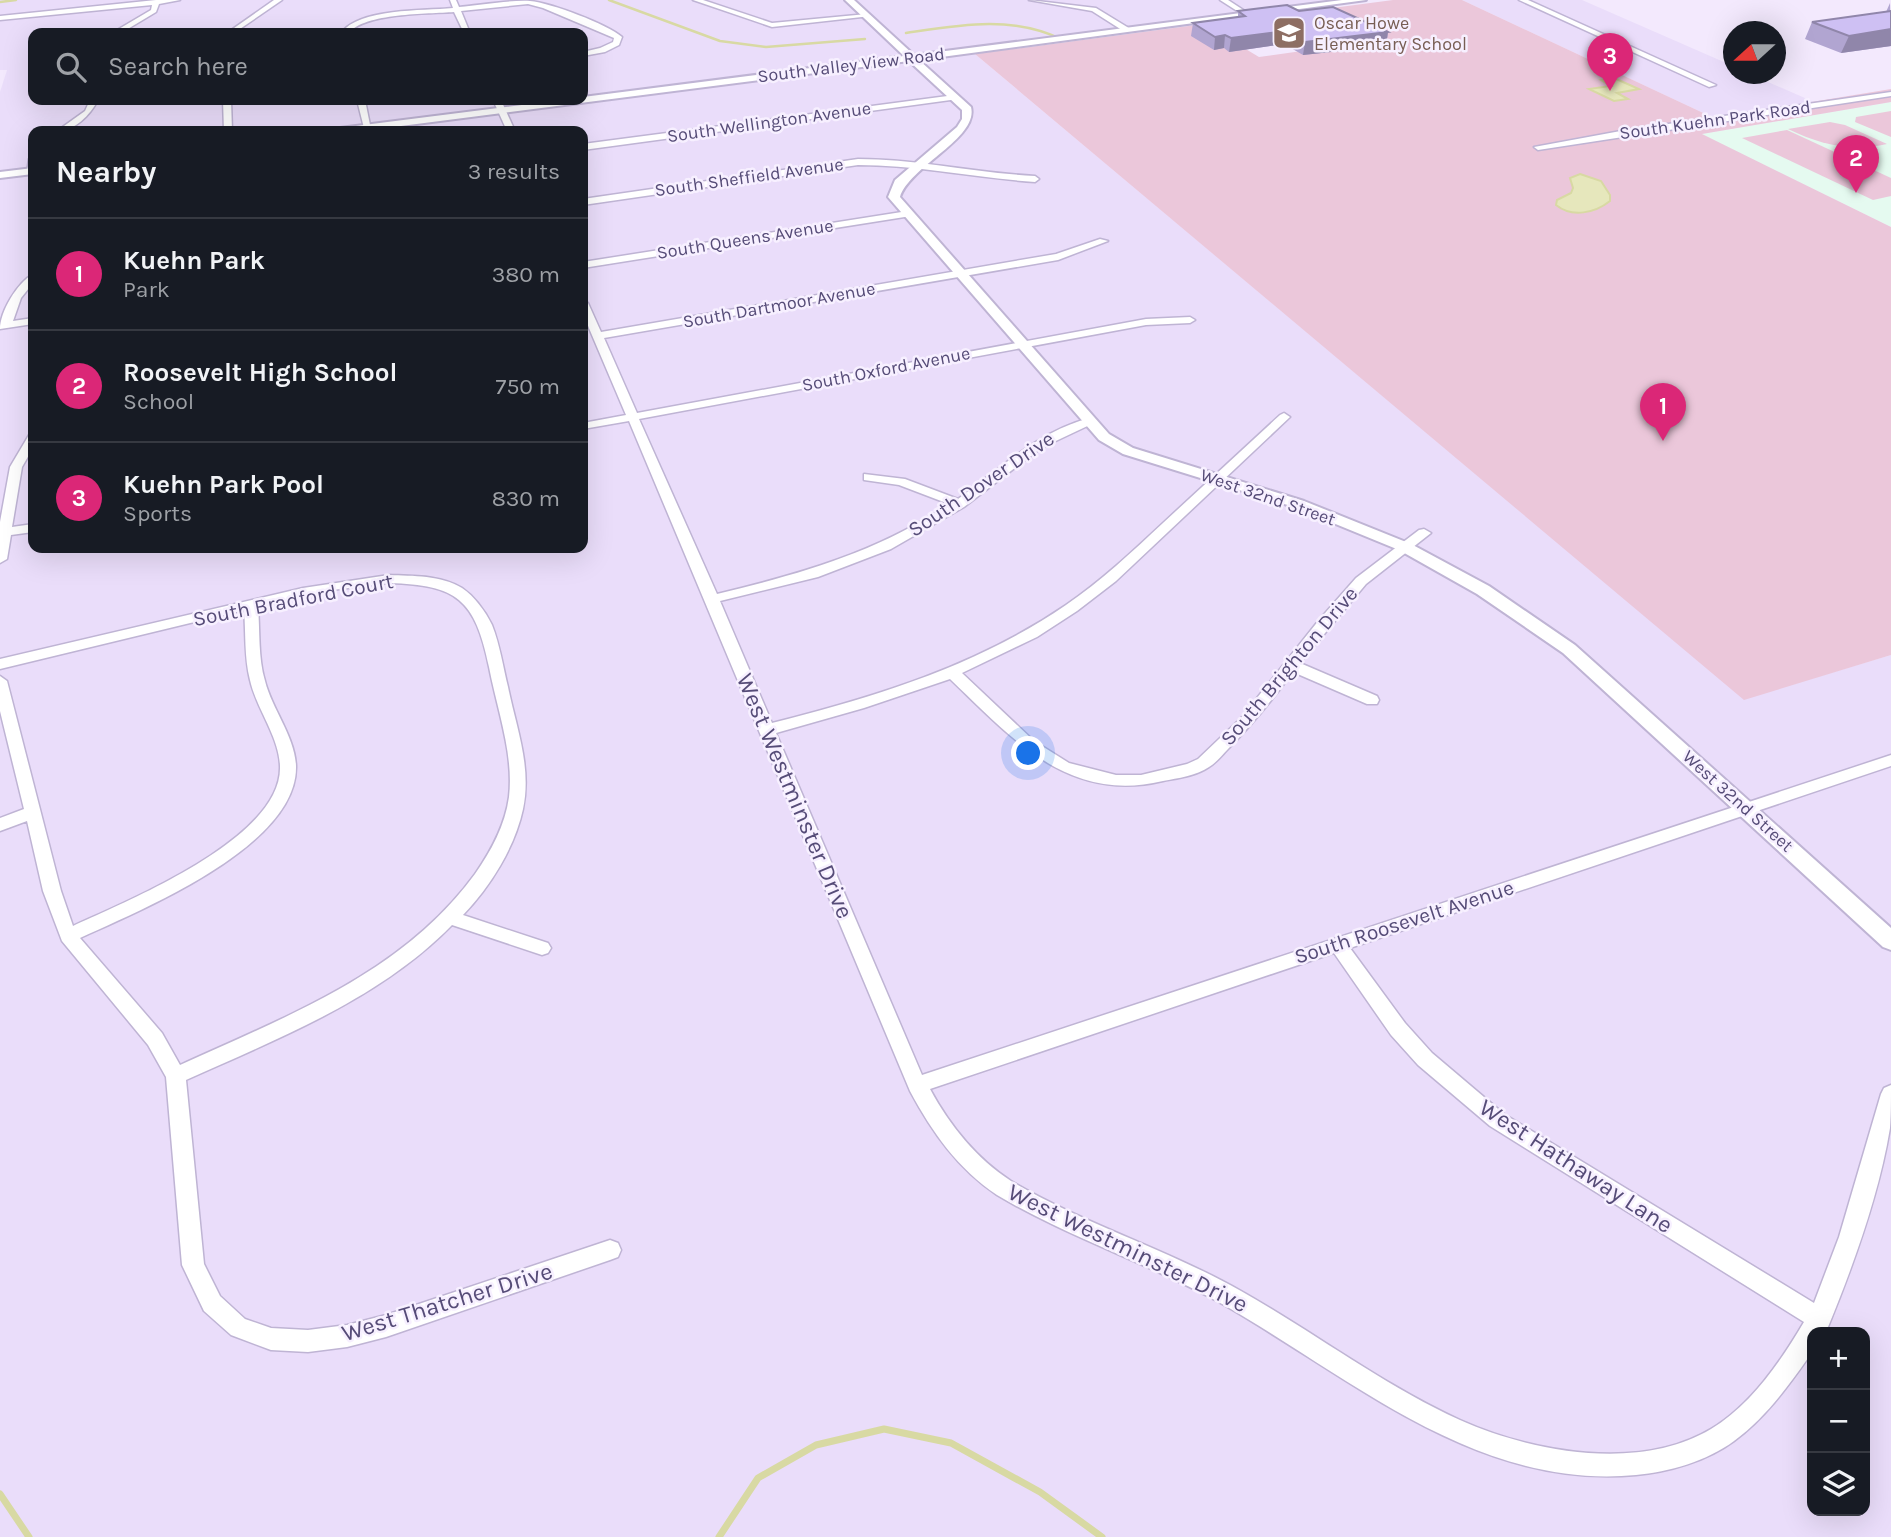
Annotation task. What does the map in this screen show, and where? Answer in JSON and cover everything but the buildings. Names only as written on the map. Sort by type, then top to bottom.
[{"type":"street","points":[[0,18],[177,0]]},
{"type":"street","points":[[237,28],[279,0]]},
{"type":"street","points":[[453,0],[465,28]]},
{"type":"street","points":[[696,0],[772,25],[867,16]]},
{"type":"street","points":[[849,0],[955,97]]},
{"type":"street","points":[[1032,0],[1094,9],[1128,30]]},
{"type":"street","points":[[1223,0],[1247,15]]},
{"type":"street","name":"South Valley View Road","points":[[588,99],[1361,0]]},
{"type":"street","points":[[1522,0],[1712,85]]},
{"type":"street","points":[[125,28],[154,11],[156,2]]},
{"type":"street","points":[[349,28],[362,20],[514,2],[534,3],[609,31],[618,37],[616,43],[607,48],[588,53]]},
{"type":"street","name":"South Kuehn Park Road","points":[[1538,147],[1647,128],[1723,120],[1891,94]]},
{"type":"street","name":"South Wellington Avenue","points":[[588,146],[955,97]]},
{"type":"street","name":"West 32nd Street","points":[[955,97],[967,109],[967,119],[961,129],[916,165],[895,189],[894,197],[1104,437],[1128,451],[1298,504],[1405,548],[1483,590],[1569,649],[1891,941]]},
{"type":"street","points":[[68,126],[88,112],[92,105]]},
{"type":"street","points":[[227,105],[228,126]]},
{"type":"street","points":[[362,105],[368,126]]},
{"type":"street","points":[[500,105],[509,126]]},
{"type":"street","name":"South Valley View Road","points":[[383,126],[541,105]]},
{"type":"street","name":"South Sheffield Avenue","points":[[588,201],[845,163],[883,161],[984,176],[1035,179]]},
{"type":"street","points":[[0,175],[28,168]]},
{"type":"street","name":"South Queens Avenue","points":[[588,264],[908,214]]},
{"type":"street","name":"South Dartmoor Avenue","points":[[597,336],[1058,257],[1103,241]]},
{"type":"street","points":[[3,326],[16,297],[28,283]]},
{"type":"street","name":"West Westminster Drive","points":[[588,315],[712,598],[917,1085],[935,1118],[960,1149],[993,1181],[1031,1203],[1226,1294],[1446,1426],[1530,1456],[1582,1463],[1633,1465],[1711,1442],[1741,1421],[1783,1377],[1820,1319],[1856,1222],[1881,1121],[1891,1094]]},
{"type":"street","name":"South Oxford Avenue","points":[[588,425],[1146,322],[1190,320]]},
{"type":"street","points":[[3,326],[28,322]]},
{"type":"street","points":[[766,730],[891,696],[954,674],[1033,635],[1083,601],[1218,480],[1283,417]]},
{"type":"street","name":"South Dover Drive","points":[[712,598],[839,566],[908,535],[960,504],[1045,437],[1066,427],[1090,422]]},
{"type":"street","points":[[0,559],[16,467],[28,447]]},
{"type":"street","points":[[868,477],[901,482],[960,504]]},
{"type":"street","points":[[3,532],[28,529]]},
{"type":"street","name":"South Brighton Drive","points":[[954,674],[1029,745],[1050,760],[1099,778],[1141,781],[1178,773],[1204,763],[1246,722],[1362,581],[1424,533]]},
{"type":"street","name":"South Bradford Court","points":[[0,664],[49,650],[351,584],[411,579],[443,585],[466,598],[477,608],[490,638],[516,763],[517,793],[507,835],[481,882],[452,918],[406,956],[350,991],[176,1076]]},
{"type":"street","points":[[68,936],[215,862],[260,826],[278,803],[284,792],[288,767],[257,680],[251,605]]},
{"type":"street","points":[[1291,665],[1372,700]]},
{"type":"street","name":"West Thatcher Drive","points":[[0,681],[52,891],[68,936],[155,1039],[176,1076],[193,1265],[200,1288],[213,1308],[236,1326],[259,1337],[293,1342],[329,1339],[373,1331],[610,1250]]},
{"type":"street","name":"South Roosevelt Avenue","points":[[917,1085],[1891,760]]},
{"type":"street","points":[[0,825],[33,812]]},
{"type":"street","points":[[452,918],[542,948]]},
{"type":"street","name":"West Hathaway Lane","points":[[1337,944],[1398,1029],[1425,1059],[1497,1120],[1820,1319]]},
{"type":"shaded area","points":[[0,0],[1339,0],[969,49],[1744,699],[1891,655],[1891,1537],[0,1537],[0,92],[7,70],[0,70]]},
{"type":"shaded area","points":[[1393,0],[1462,0],[1714,118],[1891,89],[1891,102],[1702,134],[1891,227],[1891,655],[1744,700],[975,54],[1204,24],[1259,57],[1373,41],[1317,10]]},
{"type":"shaded area","points":[[1462,0],[1582,0],[1723,62],[1723,84],[1773,84],[1814,102],[1714,118]]},
{"type":"shaded area","points":[[1614,78],[1639,89],[1617,93],[1628,99],[1614,101],[1589,89],[1611,86],[1601,80]]},
{"type":"shaded area","points":[[1891,102],[1891,227],[1701,134]]},
{"type":"shaded area","points":[[1891,111],[1891,137],[1855,122],[1856,117]]},
{"type":"shaded area","points":[[1830,122],[1845,125],[1887,144],[1836,146],[1788,129]]},
{"type":"shaded area","points":[[1787,130],[1891,178],[1891,196],[1873,200],[1742,138]]},
{"type":"shaded area","points":[[1580,174],[1601,181],[1610,195],[1610,201],[1597,209],[1576,213],[1556,205],[1557,200],[1571,193],[1573,188],[1570,178]]},
{"type":"waterway","points":[[0,2],[16,0]]},
{"type":"waterway","points":[[609,0],[720,41],[766,47],[865,39]]},
{"type":"waterway","points":[[906,33],[965,25],[1004,24],[1061,39]]},
{"type":"waterway","points":[[719,1537],[758,1478],[816,1445],[884,1429],[951,1443],[1040,1492],[1102,1537]]},
{"type":"waterway","points":[[0,1494],[29,1537]]},
{"type":"place","name":"Oscar Howe Elementary School","points":[[1289,33]]},
{"type":"place","name":"Kuehn Park Pool","points":[[1610,91]]},
{"type":"place","name":"Roosevelt High School","points":[[1856,193]]},
{"type":"place","name":"Kuehn Park","points":[[1663,441]]}]
